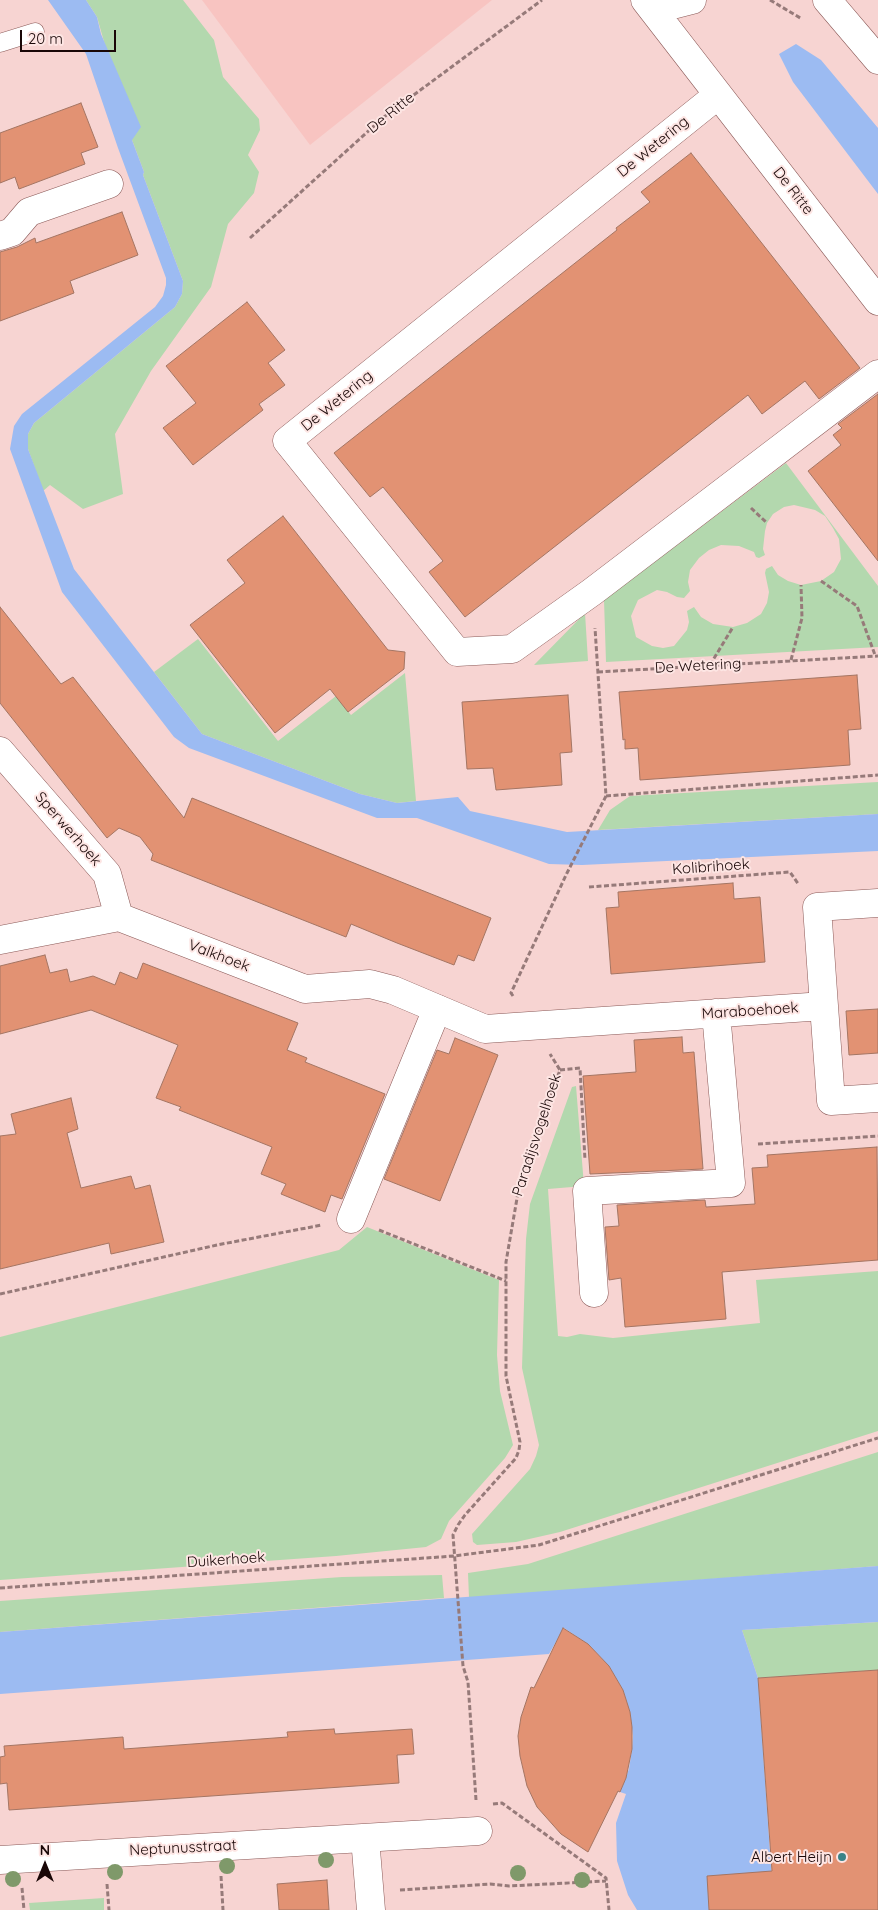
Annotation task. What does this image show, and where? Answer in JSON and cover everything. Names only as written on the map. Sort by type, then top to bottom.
[{"type":"street","name":"De Ritte","points":[[651,3],[692,0]]},
{"type":"street","points":[[827,0],[878,60]]},
{"type":"street","name":"De Ritte","points":[[651,3],[718,95],[878,300]]},
{"type":"street","name":"De Wetering","points":[[718,95],[287,441],[457,652],[512,649],[592,592],[878,374]]},
{"type":"street","points":[[0,236],[12,232],[29,212],[108,184]]},
{"type":"street","name":"Sperwerhoek","points":[[0,751],[107,874],[120,917]]},
{"type":"street","points":[[878,903],[817,907],[831,1101],[878,1098]]},
{"type":"street","points":[[0,940],[120,917]]},
{"type":"street","name":"Valkhoek","points":[[120,917],[305,989],[370,984],[393,990],[486,1028],[533,1026]]},
{"type":"street","name":"Maraboehoek","points":[[533,1026],[824,1006]]},
{"type":"street","points":[[351,1219],[437,1009]]},
{"type":"street","points":[[594,1293],[587,1191],[731,1183],[716,1013]]},
{"type":"street","name":"Neptunusstraat","points":[[0,1860],[365,1838],[477,1819]]},
{"type":"street","points":[[365,1838],[370,1901]]},
{"type":"lane","points":[[0,43],[35,32]]},
{"type":"path","name":"De Ritte","points":[[250,238],[384,117],[542,0]]},
{"type":"path","points":[[821,581],[857,606],[876,656]]},
{"type":"path","points":[[791,661],[802,618],[802,585]]},
{"type":"path","points":[[592,592],[606,796],[878,775]]},
{"type":"path","points":[[710,665],[733,628]]},
{"type":"path","name":"De Wetering","points":[[598,672],[876,656]]},
{"type":"path","name":"Paradijsvogelhoek","points":[[477,1819],[468,1682],[463,1666],[453,1536],[458,1525],[516,1458],[519,1450],[520,1442],[506,1376],[506,1262],[520,1182],[560,1070],[511,993],[567,873],[606,796]]},
{"type":"path","name":"Kolibrihoek","points":[[589,887],[790,872],[817,907]]},
{"type":"path","points":[[560,1070],[580,1068],[587,1191]]},
{"type":"path","points":[[728,1146],[878,1136]]},
{"type":"path","points":[[0,1294],[217,1245],[351,1219],[506,1281]]},
{"type":"path","name":"Duikerhoek","points":[[0,1588],[454,1556],[539,1544],[878,1438]]},
{"type":"path","points":[[477,1819],[502,1803],[606,1878],[609,1910]]},
{"type":"path","points":[[370,1901],[490,1884],[509,1886],[606,1881]]},
{"type":"shaded area","points":[[202,0],[492,0],[310,145]]},
{"type":"green space","points":[[86,0],[183,0],[214,40],[223,77],[259,119],[260,130],[248,155],[259,172],[254,193],[228,224],[211,287],[151,371],[115,434],[123,494],[83,509],[50,485],[43,491],[28,449],[28,434],[34,423],[175,307],[182,294],[183,281],[143,175],[144,172],[132,140],[97,17]]},
{"type":"green space","points":[[786,463],[878,586],[878,647],[606,662],[604,600]],"holes":[[[794,505],[815,510],[825,516],[839,539],[841,559],[834,572],[821,581],[801,585],[788,581],[778,575],[772,566],[766,569],[765,573],[769,592],[767,603],[761,614],[747,623],[733,627],[713,624],[701,617],[694,607],[687,611],[689,622],[687,630],[674,646],[663,648],[652,646],[636,637],[631,616],[638,600],[657,590],[684,598],[690,591],[688,582],[690,570],[699,558],[709,550],[721,545],[739,546],[754,552],[756,557],[759,558],[765,555],[763,549],[765,531],[767,523],[773,514],[784,507]]]},
{"type":"green space","points":[[585,613],[588,661],[534,665]]},
{"type":"green space","points":[[198,639],[278,741],[336,696],[351,715],[405,673],[416,801],[397,803],[360,794],[202,734],[154,672]]},
{"type":"green space","points":[[878,782],[878,814],[598,830],[610,810],[630,796]]},
{"type":"green space","points":[[576,1086],[584,1186],[548,1189],[558,1336],[567,1337],[580,1334],[613,1338],[760,1323],[756,1280],[878,1271],[878,1431],[560,1532],[516,1542],[477,1545],[473,1542],[472,1534],[530,1469],[539,1445],[522,1368],[526,1239],[530,1204],[572,1087]]},
{"type":"green space","points":[[367,1227],[499,1280],[497,1355],[500,1391],[513,1445],[505,1458],[449,1521],[441,1539],[426,1547],[336,1556],[0,1580],[0,1337],[339,1250]]},
{"type":"green space","points":[[878,1452],[878,1566],[469,1598],[468,1573],[528,1564]]},
{"type":"green space","points":[[442,1575],[444,1598],[0,1632],[0,1601],[342,1577]]},
{"type":"green space","points":[[878,1622],[878,1670],[758,1678],[742,1630]]},
{"type":"green space","points":[[104,1898],[104,1910],[30,1910],[29,1903]]},
{"type":"water","points":[[48,0],[86,0],[97,17],[101,34],[141,127],[132,140],[144,172],[143,175],[183,281],[182,294],[175,307],[34,423],[28,434],[28,449],[74,569],[202,734],[360,794],[397,803],[458,797],[470,811],[567,832],[878,814],[878,851],[582,865],[549,864],[417,818],[377,818],[189,748],[174,737],[62,592],[10,449],[14,426],[22,414],[155,307],[163,296],[166,285],[166,278],[86,54]]},
{"type":"water","points":[[796,44],[821,60],[878,128],[878,194],[793,82],[779,54]]},
{"type":"water","points":[[878,1566],[878,1622],[742,1630],[758,1678],[774,1910],[637,1910],[628,1895],[617,1861],[616,1823],[626,1794],[620,1792],[629,1769],[632,1749],[633,1736],[630,1712],[623,1690],[609,1666],[588,1644],[564,1628],[549,1654],[0,1694],[0,1632]]},
{"type":"building","points":[[81,103],[98,147],[81,153],[85,164],[19,189],[15,177],[0,183],[0,133]]},
{"type":"building","points":[[691,153],[860,368],[819,399],[805,381],[762,414],[748,395],[465,617],[429,572],[443,561],[383,487],[370,497],[334,453],[617,230],[616,228],[650,202],[641,192]]},
{"type":"building","points":[[122,212],[138,255],[70,281],[74,293],[0,321],[0,252],[17,247],[35,238],[36,243]]},
{"type":"building","points":[[247,302],[285,350],[268,363],[285,385],[259,404],[263,410],[193,465],[163,428],[196,403],[166,366]]},
{"type":"building","points":[[878,394],[878,561],[808,471],[841,445],[833,435],[842,428],[838,424]]},
{"type":"building","points":[[283,516],[388,650],[405,652],[404,669],[348,712],[330,689],[275,733],[190,625],[245,583],[227,560]]},
{"type":"building","points":[[0,607],[61,684],[73,677],[184,818],[192,798],[491,918],[474,961],[458,955],[454,965],[351,924],[346,937],[151,860],[153,854],[140,837],[119,828],[107,838],[0,703]]},
{"type":"building","points":[[857,675],[861,729],[848,730],[850,765],[640,780],[638,748],[625,749],[619,692]]},
{"type":"building","points":[[568,695],[572,752],[560,753],[562,785],[496,790],[493,768],[467,769],[462,702]]},
{"type":"building","points":[[733,883],[734,899],[760,897],[765,962],[611,974],[606,908],[619,907],[618,892]]},
{"type":"building","points":[[45,955],[50,973],[67,969],[70,982],[93,976],[115,985],[120,972],[137,979],[143,963],[298,1023],[287,1050],[307,1058],[305,1062],[385,1094],[342,1199],[331,1195],[325,1212],[281,1194],[286,1184],[261,1174],[272,1147],[179,1110],[181,1107],[156,1098],[178,1045],[91,1010],[0,1034],[0,966]]},
{"type":"building","points":[[878,1009],[878,1053],[849,1055],[846,1011]]},
{"type":"building","points":[[682,1037],[683,1053],[694,1052],[703,1169],[590,1174],[583,1076],[636,1072],[634,1040]]},
{"type":"building","points":[[455,1038],[498,1055],[440,1201],[384,1179],[437,1050],[449,1054]]},
{"type":"building","points":[[71,1098],[78,1129],[67,1133],[81,1188],[131,1176],[135,1189],[150,1185],[164,1242],[111,1254],[109,1243],[0,1269],[0,1136],[16,1134],[11,1114]]},
{"type":"building","points":[[877,1147],[878,1260],[722,1272],[726,1319],[625,1327],[621,1278],[609,1280],[605,1227],[619,1226],[617,1205],[705,1200],[706,1207],[755,1204],[752,1168],[768,1167],[767,1155]]},
{"type":"building","points":[[563,1628],[588,1644],[609,1666],[623,1690],[630,1712],[632,1727],[632,1749],[626,1778],[588,1852],[561,1834],[537,1807],[527,1786],[520,1756],[518,1736],[521,1717],[531,1687],[534,1688]]},
{"type":"building","points":[[878,1670],[878,1910],[709,1910],[707,1876],[772,1871],[758,1678]]},
{"type":"building","points":[[334,1729],[335,1734],[412,1729],[414,1754],[397,1755],[399,1783],[9,1810],[7,1783],[0,1784],[0,1757],[5,1756],[4,1746],[123,1737],[124,1749],[288,1737],[287,1732]]},
{"type":"building","points":[[327,1880],[329,1910],[279,1910],[277,1884]]},
{"type":"place","name":"Albert Heijn","points":[[842,1857]]}]
